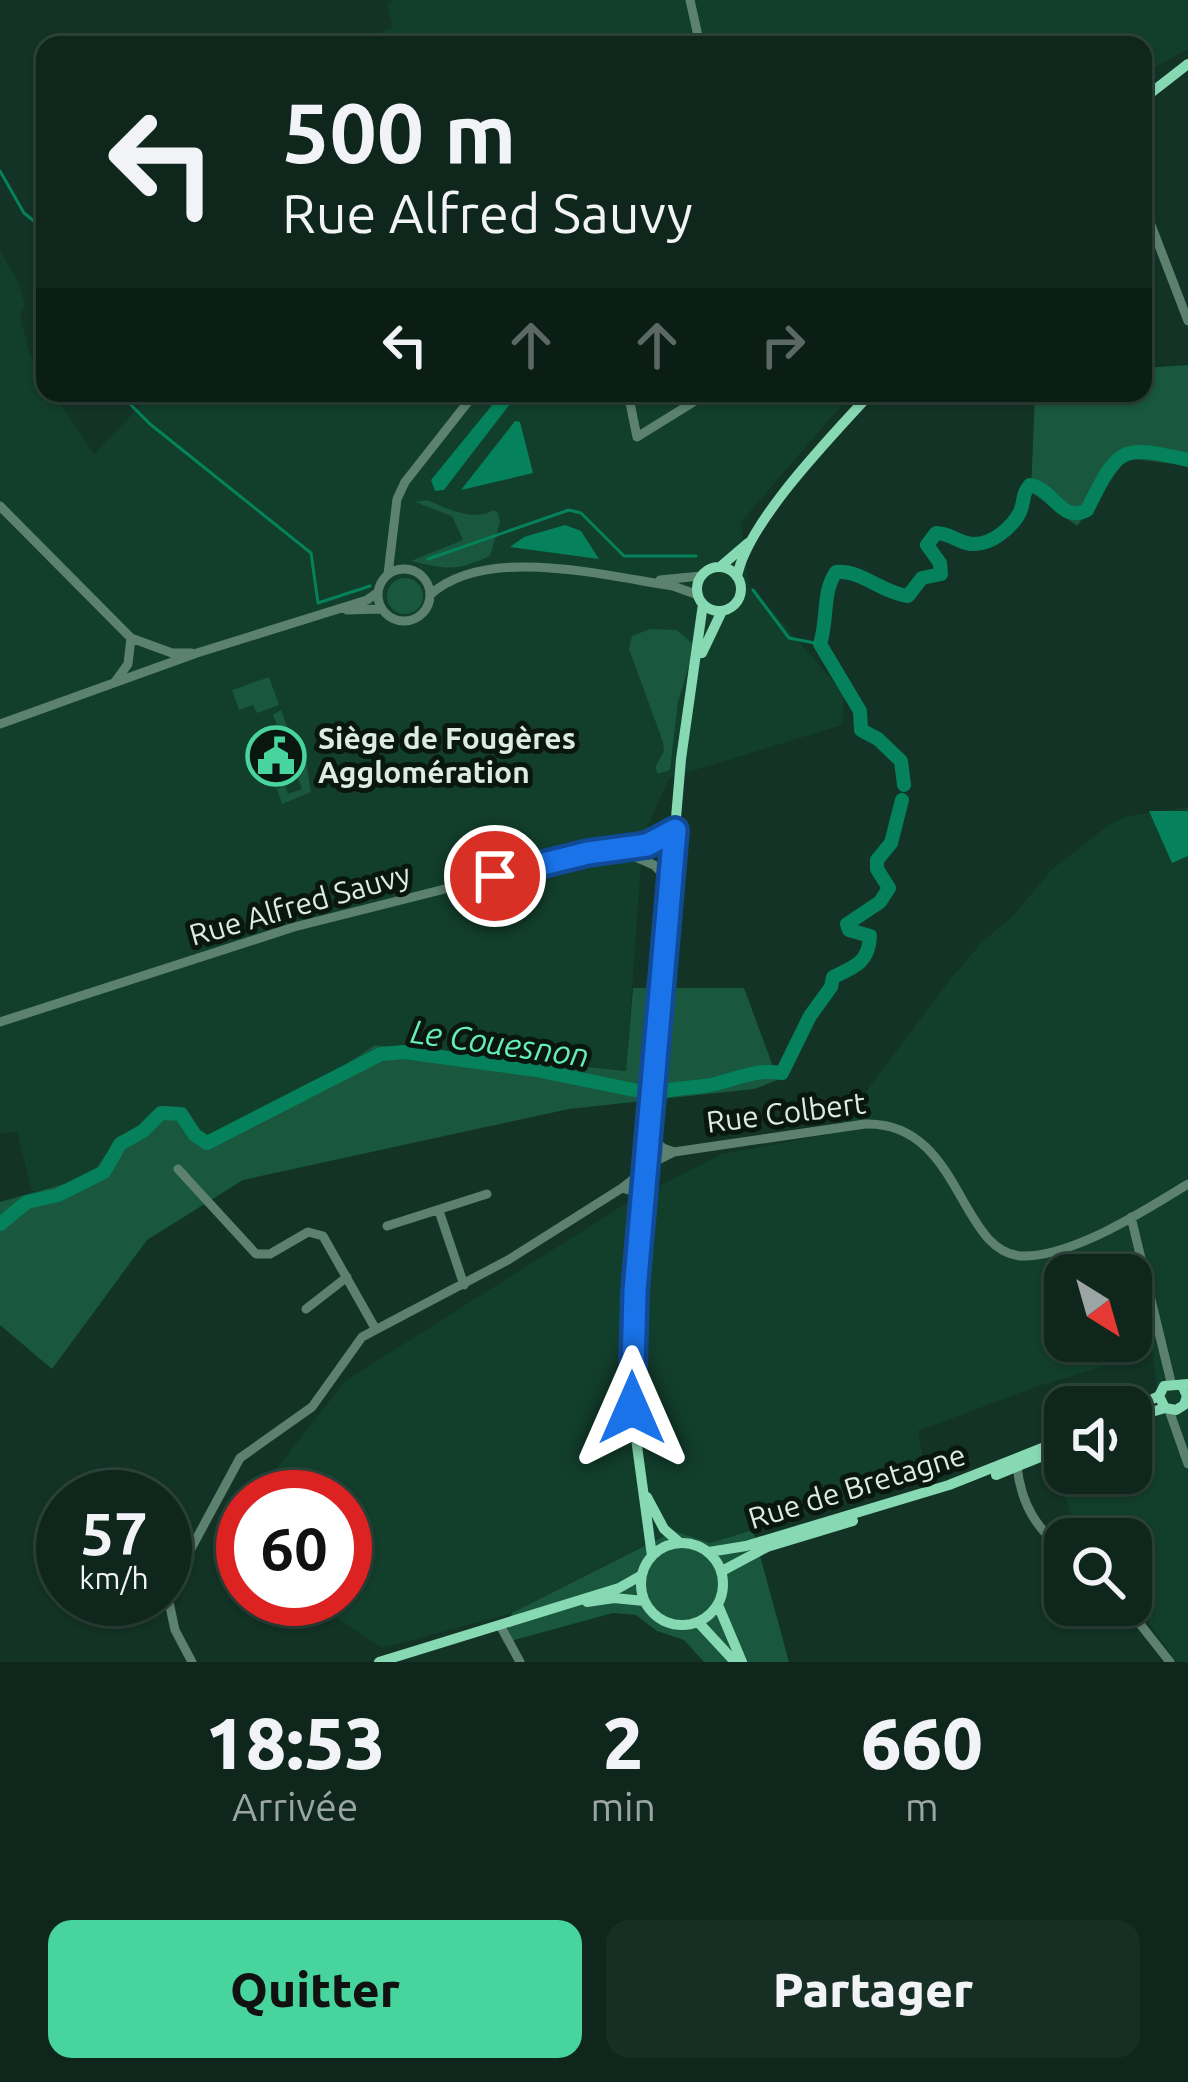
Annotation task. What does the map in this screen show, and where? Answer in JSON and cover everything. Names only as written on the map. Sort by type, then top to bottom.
[{"type":"main road","points":[[1152,92],[1188,64]]},
{"type":"main road","points":[[379,1662],[628,1584],[642,1575],[652,1556],[630,1375],[670,882],[701,576],[720,567],[755,536],[820,449],[863,402]]},
{"type":"main road","points":[[693,679],[722,610],[738,598],[737,577],[755,536]]},
{"type":"main road","points":[[720,567],[737,577]]},
{"type":"main road","points":[[700,599],[722,610]]},
{"type":"main road","points":[[1180,1384],[1175,1403],[1164,1385],[1180,1384]]},
{"type":"main road","points":[[1017,1464],[1044,1452]]},
{"type":"main road","name":"Rue de Bretagne","points":[[709,1552],[746,1546],[1017,1464]]},
{"type":"main road","name":"Rue de Bretagne","points":[[722,1571],[767,1547],[1017,1464]]},
{"type":"main road","points":[[644,1490],[664,1529],[679,1543]]},
{"type":"main road","points":[[642,1575],[644,1601],[671,1624],[698,1622],[718,1605],[722,1571],[709,1552],[695,1544],[679,1543],[652,1556]]},
{"type":"main road","points":[[538,1614],[614,1598],[644,1601]]},
{"type":"main road","points":[[718,1605],[739,1662]]},
{"type":"main road","points":[[698,1622],[739,1662]]},
{"type":"street","points":[[690,0],[698,36]]},
{"type":"street","points":[[1152,227],[1188,321]]},
{"type":"street","points":[[0,724],[377,593],[388,574],[392,515],[405,482],[468,402]]},
{"type":"street","points":[[630,402],[637,437],[694,402]]},
{"type":"street","points":[[0,506],[131,638],[147,671]]},
{"type":"street","points":[[392,546],[406,569],[423,577],[509,566],[643,581],[700,599]]},
{"type":"street","points":[[388,574],[406,569]]},
{"type":"street","points":[[430,595],[463,575]]},
{"type":"street","points":[[643,581],[701,576]]},
{"type":"street","points":[[377,593],[382,609],[395,620],[412,620],[425,610],[430,595],[423,577]]},
{"type":"street","points":[[336,610],[382,609]]},
{"type":"street","points":[[131,638],[148,646],[197,653]]},
{"type":"street","points":[[113,683],[128,664],[131,638]]},
{"type":"street","points":[[147,671],[152,663],[148,646]]},
{"type":"street","name":"Rue Alfred Sauvy","points":[[0,1022],[294,927],[588,853],[647,845],[675,830]]},
{"type":"street","points":[[617,849],[654,865],[670,882]]},
{"type":"street","name":"Rue Colbert","points":[[375,1328],[464,1285],[674,1152],[878,1124],[908,1133],[931,1150],[984,1234],[1006,1252],[1028,1256],[1050,1252],[1131,1217],[1188,1184]]},
{"type":"street","name":"Rue Colbert","points":[[649,1135],[674,1152]]},
{"type":"street","points":[[178,1169],[250,1251],[270,1254],[302,1234],[318,1233],[375,1328],[351,1349],[312,1407],[241,1458],[173,1580],[167,1605],[192,1662]]},
{"type":"street","points":[[622,1188],[642,1202]]},
{"type":"street","points":[[387,1226],[487,1194]]},
{"type":"street","points":[[440,1211],[464,1285]]},
{"type":"street","points":[[1131,1217],[1180,1384]]},
{"type":"street","points":[[306,1309],[346,1277]]},
{"type":"street","points":[[1175,1403],[1188,1464]]},
{"type":"street","points":[[1017,1464],[1022,1498],[1044,1530]]},
{"type":"street","points":[[1142,1626],[1170,1662]]},
{"type":"street","points":[[501,1627],[520,1662]]},
{"type":"shaded area","points":[[392,0],[1188,0],[1188,49],[1152,69],[1152,36],[371,36],[393,27],[387,5]]},
{"type":"shaded area","points":[[0,251],[19,283],[25,305],[20,315],[36,366],[36,402],[59,402],[94,454],[143,402],[844,402],[741,522],[749,584],[844,694],[842,725],[669,778],[643,837],[626,1071],[375,1045],[245,1130],[230,1128],[201,1142],[143,1130],[118,1136],[91,1176],[32,1192],[17,1131],[0,1134]]},
{"type":"shaded area","points":[[1188,365],[1188,466],[1127,458],[1077,526],[1031,492],[1035,402],[1152,402],[1152,367]]},
{"type":"shaded area","points":[[495,402],[512,402],[444,490],[435,491],[431,480]]},
{"type":"shaded area","points":[[515,421],[520,422],[533,473],[461,490]]},
{"type":"shaded area","points":[[427,500],[469,514],[498,513],[500,522],[490,556],[451,568],[411,561],[463,540],[452,516],[415,502]]},
{"type":"shaded area","points":[[565,525],[581,531],[599,559],[510,547],[524,537]]},
{"type":"shaded area","points":[[405,578],[418,583],[423,596],[418,609],[405,614],[392,609],[387,596],[392,583]]},
{"type":"shaded area","points":[[650,629],[677,630],[695,646],[678,702],[670,770],[658,774],[655,768],[664,751],[663,742],[629,649],[632,636]]},
{"type":"shaded area","points":[[269,677],[279,705],[257,713],[253,705],[239,710],[232,690]]},
{"type":"shaded area","points":[[281,710],[287,726],[303,744],[311,792],[282,804],[277,789],[285,786],[288,794],[302,789],[290,758],[300,753],[297,747],[287,750],[273,715]]},
{"type":"shaded area","points":[[1188,807],[1188,1662],[1176,1662],[1151,1626],[1152,1518],[1073,1518],[1064,1494],[1152,1494],[1152,1416],[1159,1413],[1152,1352],[1152,1254],[1044,1254],[1044,1362],[1119,1362],[1038,1386],[918,1431],[927,1479],[710,1543],[673,1531],[512,1613],[382,1648],[349,1626],[372,1626],[372,1470],[275,1470],[345,1381],[633,1199],[722,1154],[835,1133],[982,942],[1014,915],[1051,870],[1110,824],[1128,816]]},
{"type":"shaded area","points":[[1149,811],[1188,811],[1188,856],[1172,863]]},
{"type":"shaded area","points":[[633,988],[744,988],[778,1080],[754,1089],[569,1109],[243,1180],[147,1240],[52,1369],[0,1325],[0,1202],[91,1176],[118,1136],[143,1130],[157,1110],[186,1108],[201,1142],[211,1141],[230,1128],[245,1130],[375,1045],[626,1071]]},
{"type":"shaded area","points":[[753,1530],[789,1662],[704,1662],[684,1640],[657,1631],[636,1615],[613,1613],[503,1643],[512,1613],[674,1531],[710,1543]]},
{"type":"waterway","points":[[0,171],[24,213],[36,223]]},
{"type":"waterway","points":[[128,402],[311,553],[318,603],[370,586]]},
{"type":"waterway","name":"Le Couesnon","points":[[904,785],[901,761],[861,730],[860,711],[820,644],[836,572],[908,596],[922,578],[941,574],[940,563],[927,545],[936,533],[968,544],[994,539],[1016,518],[1030,485],[1070,513],[1078,513],[1087,510],[1106,474],[1123,456],[1147,452],[1188,460]]},
{"type":"waterway","points":[[428,559],[569,510],[581,513],[624,556],[696,556]]},
{"type":"waterway","points":[[753,590],[789,638],[820,644]]},
{"type":"waterway","name":"Le Couesnon","points":[[665,1091],[755,1073],[782,1073],[833,977],[867,952],[870,936],[849,930],[847,924],[880,902],[889,888],[877,860],[891,843],[902,800]]},
{"type":"waterway","name":"Le Couesnon","points":[[0,1224],[27,1202],[58,1195],[104,1172],[120,1144],[161,1113],[181,1114],[207,1143],[381,1054],[404,1052],[536,1070],[634,1090]]},
{"type":"place","name":"Siège de Fougères Agglomération","points":[[276,756]]},
{"type":"route","points":[[495,876],[588,853],[647,845],[675,830],[635,1291],[632,1408]]}]
